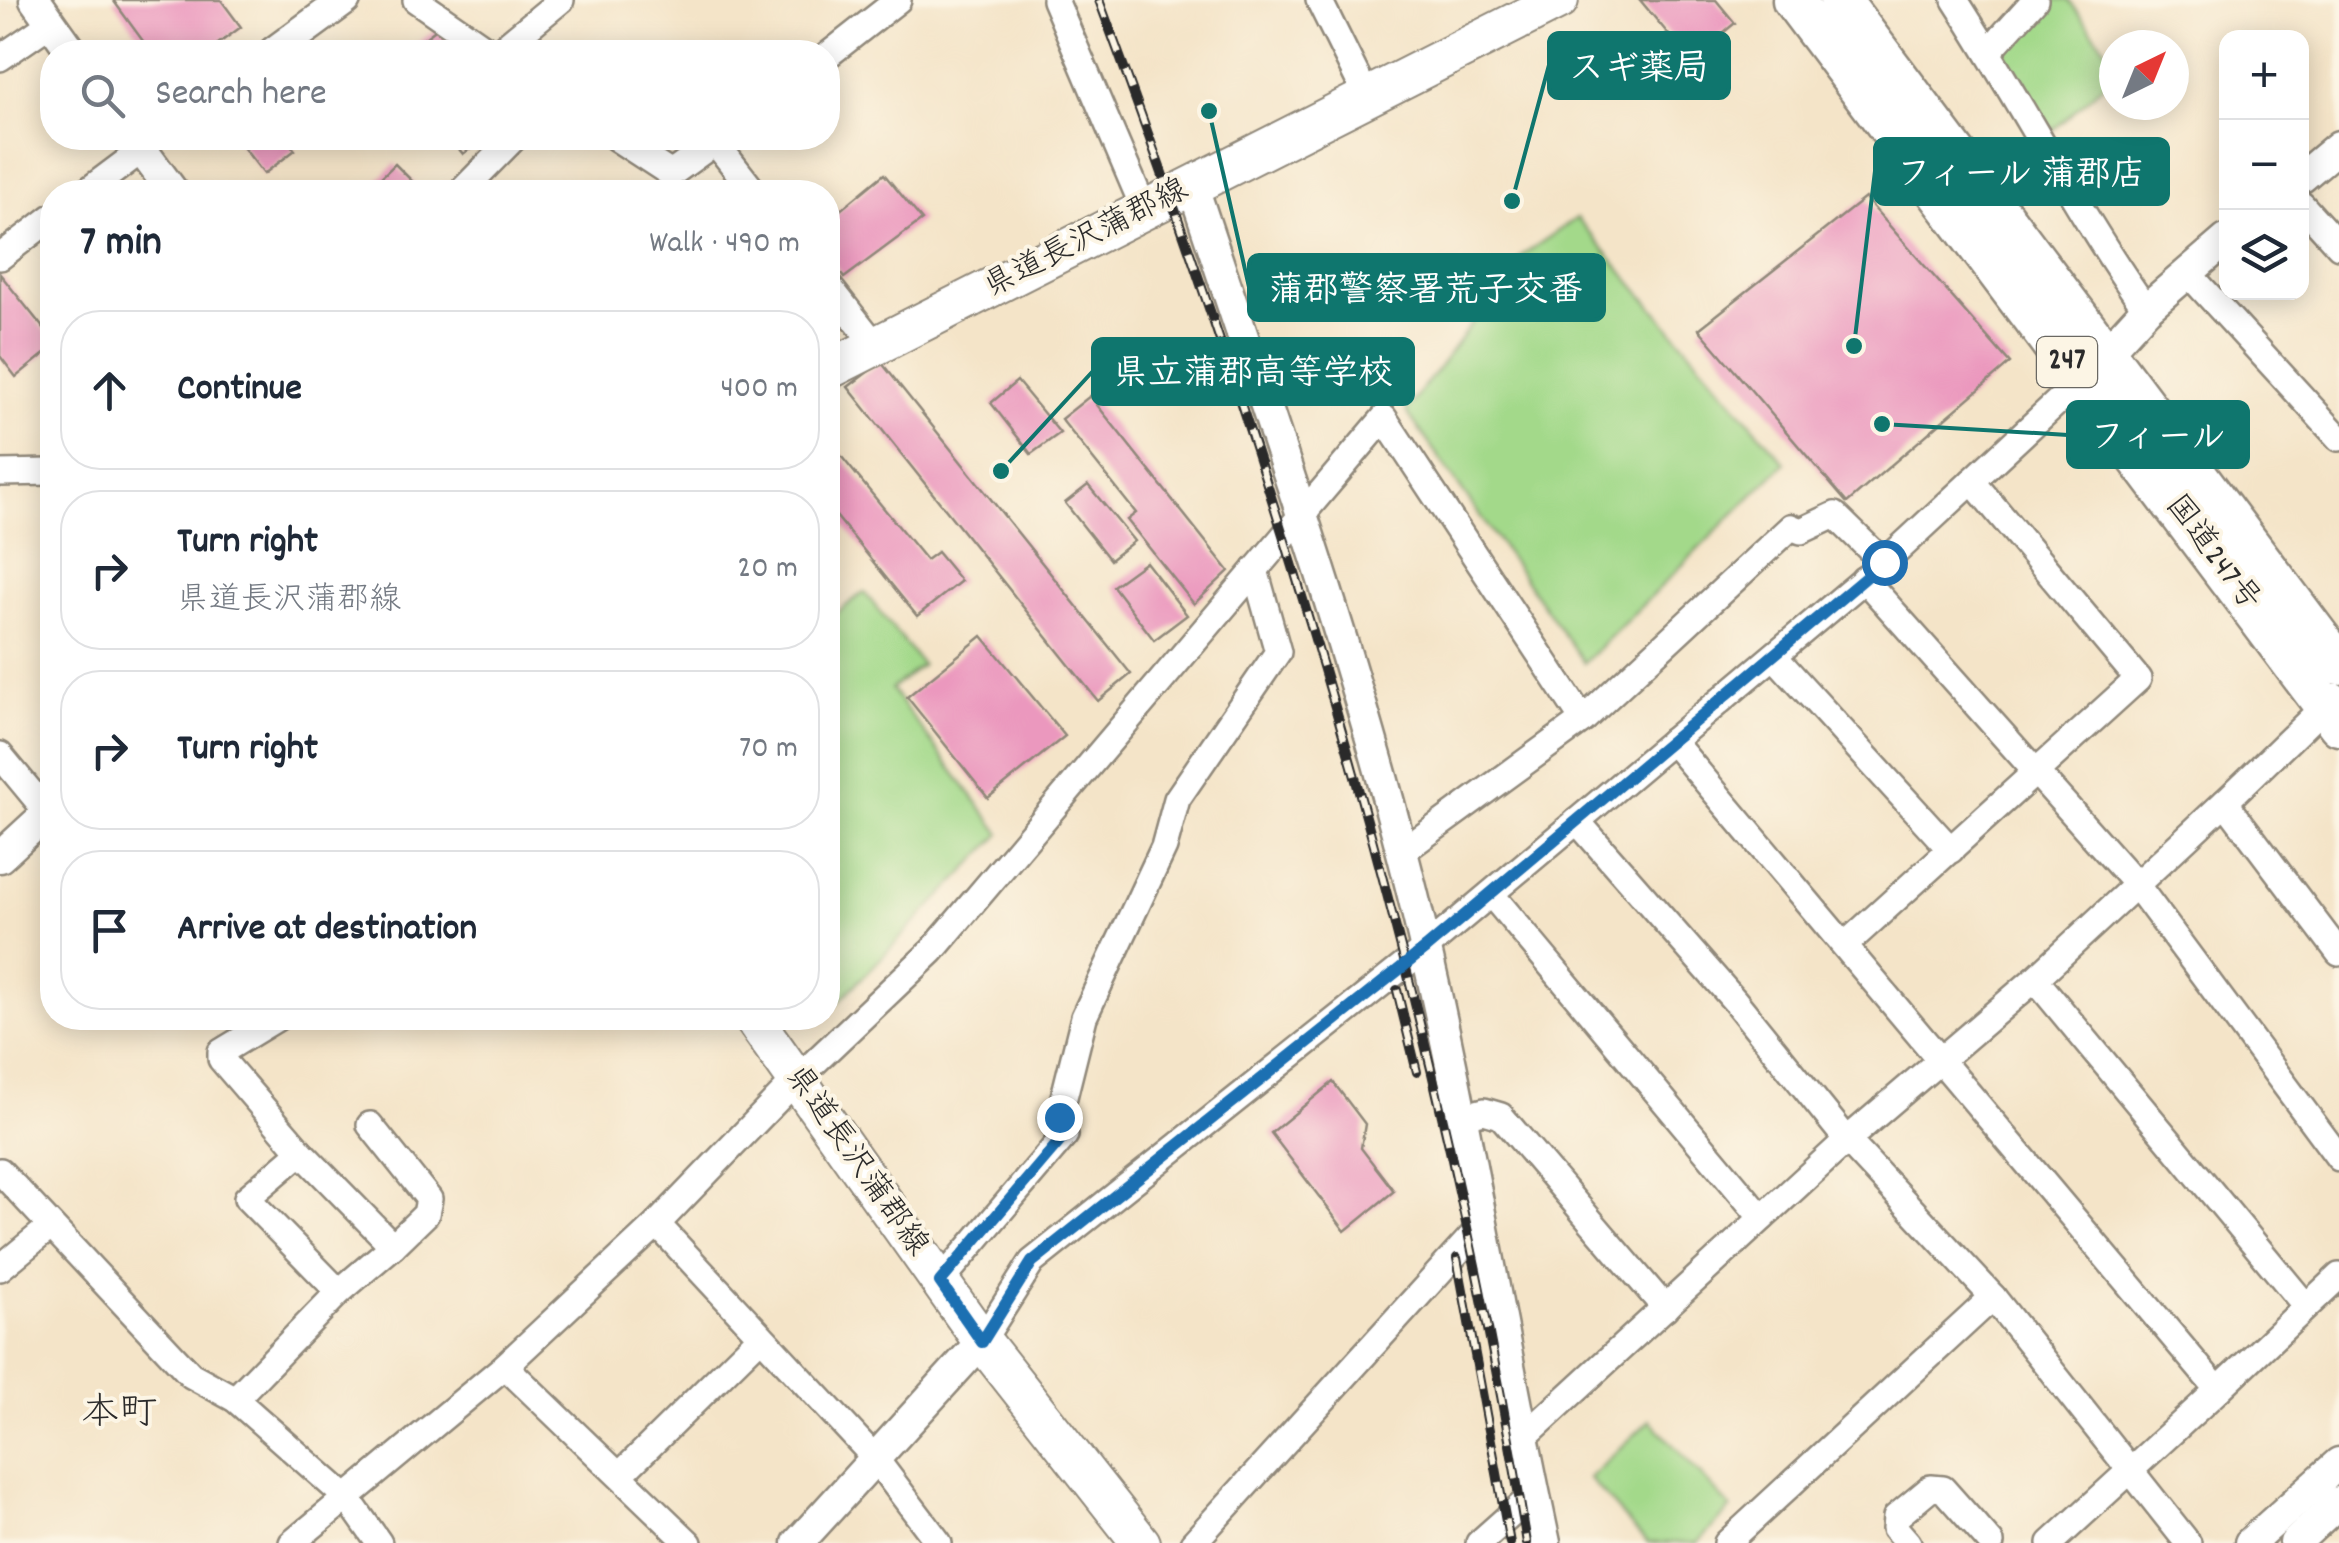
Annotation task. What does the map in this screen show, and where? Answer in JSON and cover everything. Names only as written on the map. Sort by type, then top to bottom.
[{"type":"highway","name":"国道247号","points":[[1792,0],[2339,664]]},
{"type":"highway","name":"国道247号","points":[[1840,0],[2334,708]]},
{"type":"main road","name":"県道長沢蒲郡線","points":[[840,364],[1559,0]]},
{"type":"main road","name":"県道長沢蒲郡線","points":[[761,1030],[982,1342],[1141,1543]]},
{"type":"street","points":[[291,40],[346,0]]},
{"type":"street","points":[[416,0],[476,40]]},
{"type":"street","points":[[509,40],[561,0]]},
{"type":"street","points":[[840,46],[898,0]]},
{"type":"street","points":[[1055,0],[1144,211]]},
{"type":"street","points":[[1319,0],[1368,97]]},
{"type":"street","points":[[1954,0],[2092,233],[2146,309]]},
{"type":"street","points":[[1988,52],[2035,0]]},
{"type":"street","points":[[0,58],[42,12],[63,40]]},
{"type":"street","points":[[2309,172],[2339,146]]},
{"type":"street","points":[[100,180],[136,150]]},
{"type":"street","points":[[149,150],[166,180]]},
{"type":"street","points":[[473,180],[502,150]]},
{"type":"street","points":[[634,150],[671,174],[704,150]]},
{"type":"street","points":[[725,150],[746,180]]},
{"type":"street","points":[[1193,187],[1302,517],[1402,852],[1461,1116],[1544,1543]]},
{"type":"street","points":[[2307,210],[2339,246]]},
{"type":"street","points":[[0,257],[40,227]]},
{"type":"street","points":[[798,1543],[982,1342],[1032,1262],[1426,948],[1874,571],[2094,366],[2146,309],[2219,246]]},
{"type":"street","points":[[2188,273],[2339,438]]},
{"type":"street","points":[[840,300],[876,346]]},
{"type":"street","points":[[292,1543],[505,1366],[657,1224],[796,1080],[932,951],[1114,742],[1384,418],[1583,720]]},
{"type":"street","points":[[0,472],[40,472]]},
{"type":"street","points":[[1845,945],[2138,679],[1972,481]]},
{"type":"street","points":[[1402,852],[1583,720],[1791,528],[1800,531],[1835,516],[1874,571],[2036,772],[2134,883],[2339,1158]]},
{"type":"street","points":[[940,1282],[1065,1135],[1059,1117],[1084,1017],[1164,847],[1176,799],[1278,652],[1255,570]]},
{"type":"street","points":[[1774,656],[1951,850]]},
{"type":"street","points":[[1523,1438],[1847,1140],[2034,979],[2134,883],[2334,708]]},
{"type":"street","points":[[1672,741],[2218,1390]]},
{"type":"street","points":[[0,756],[40,800]]},
{"type":"street","points":[[2226,802],[2339,953]]},
{"type":"street","points":[[0,857],[40,820]]},
{"type":"street","points":[[1577,821],[1734,1001],[1847,1140],[1993,1298],[2188,1543]]},
{"type":"street","points":[[1490,894],[1762,1218]]},
{"type":"street","points":[[2034,979],[2305,1305]]},
{"type":"street","points":[[257,1030],[221,1052],[221,1059],[301,1152],[393,1246]]},
{"type":"street","points":[[1461,1116],[1484,1111],[1501,1116],[1666,1308]]},
{"type":"street","points":[[236,1399],[340,1292],[426,1214],[429,1200],[370,1125]]},
{"type":"street","points":[[301,1152],[247,1198],[340,1292]]},
{"type":"street","points":[[0,1171],[191,1375],[236,1399],[348,1499],[379,1543]]},
{"type":"street","points":[[657,1224],[874,1457],[939,1543]]},
{"type":"street","points":[[1192,1543],[1482,1224]]},
{"type":"street","points":[[0,1268],[50,1227]]},
{"type":"street","points":[[2051,1543],[2339,1276]]},
{"type":"street","points":[[1740,1539],[1993,1298]]},
{"type":"street","points":[[621,1474],[760,1338]]},
{"type":"street","points":[[505,1366],[689,1543]]},
{"type":"street","points":[[2250,1543],[2339,1463]]},
{"type":"street","points":[[1908,1543],[1894,1528],[1896,1517],[1931,1488],[1942,1489],[1991,1543]]},
{"type":"street","points":[[1479,1543],[1534,1494]]},
{"type":"street","points":[[2296,1543],[2339,1502]]},
{"type":"green space","points":[[2043,0],[2068,0],[2099,40],[2099,89],[2049,134],[2000,58]]},
{"type":"green space","points":[[1577,218],[1785,463],[1584,663],[1406,411],[1523,255]]},
{"type":"green space","points":[[864,592],[922,665],[891,689],[1001,834],[840,1001],[840,611]]},
{"type":"green space","points":[[1650,1420],[1731,1508],[1697,1543],[1647,1543],[1589,1478]]},
{"type":"building","points":[[113,0],[221,0],[241,27],[223,40],[142,40]]},
{"type":"building","points":[[1640,0],[1716,0],[1735,23],[1690,60]]},
{"type":"building","points":[[438,28],[448,40],[422,40]]},
{"type":"building","points":[[245,150],[295,150],[264,174]]},
{"type":"building","points":[[395,164],[411,180],[378,180]]},
{"type":"building","points":[[884,174],[922,220],[844,278],[840,272],[840,210]]},
{"type":"building","points":[[1865,198],[2010,363],[1847,503],[1699,329]]},
{"type":"building","points":[[0,274],[40,324],[40,358],[16,377],[0,356]]},
{"type":"building","points":[[881,362],[1131,674],[1098,701],[848,387]]},
{"type":"building","points":[[1017,381],[1060,433],[1031,454],[991,403]]},
{"type":"building","points":[[1090,396],[1229,571],[1194,604],[1127,520],[1136,513],[1061,419]]},
{"type":"building","points":[[840,455],[926,560],[937,552],[961,581],[917,616],[840,521]]},
{"type":"building","points":[[1088,485],[1134,541],[1110,560],[1065,503]]},
{"type":"building","points":[[1146,562],[1187,615],[1154,640],[1113,586]]},
{"type":"building","points":[[982,636],[1065,736],[988,798],[907,697]]},
{"type":"building","points":[[1333,1082],[1365,1124],[1361,1148],[1394,1191],[1345,1231],[1271,1133]]},
{"type":"railway","points":[[1099,0],[1233,378],[1350,761],[1403,954],[1450,1149],[1527,1543]]},
{"type":"railway","points":[[1397,990],[1417,1072]]},
{"type":"railway","points":[[1457,1258],[1510,1543]]},
{"type":"place","name":"蒲郡警察署荒子交番","points":[[1209,111]]},
{"type":"place","name":"スギ薬局","points":[[1512,201]]},
{"type":"place","name":"フィール 蒲郡店","points":[[1854,346]]},
{"type":"place","name":"フィール","points":[[1882,424]]},
{"type":"place","name":"県立蒲郡高等学校","points":[[1001,471]]},
{"type":"district","name":"本町","points":[[119,1415]]},
{"type":"route","points":[[1059,1117],[1065,1135],[940,1282],[982,1342],[1032,1262],[1426,948],[1884,562]]}]
